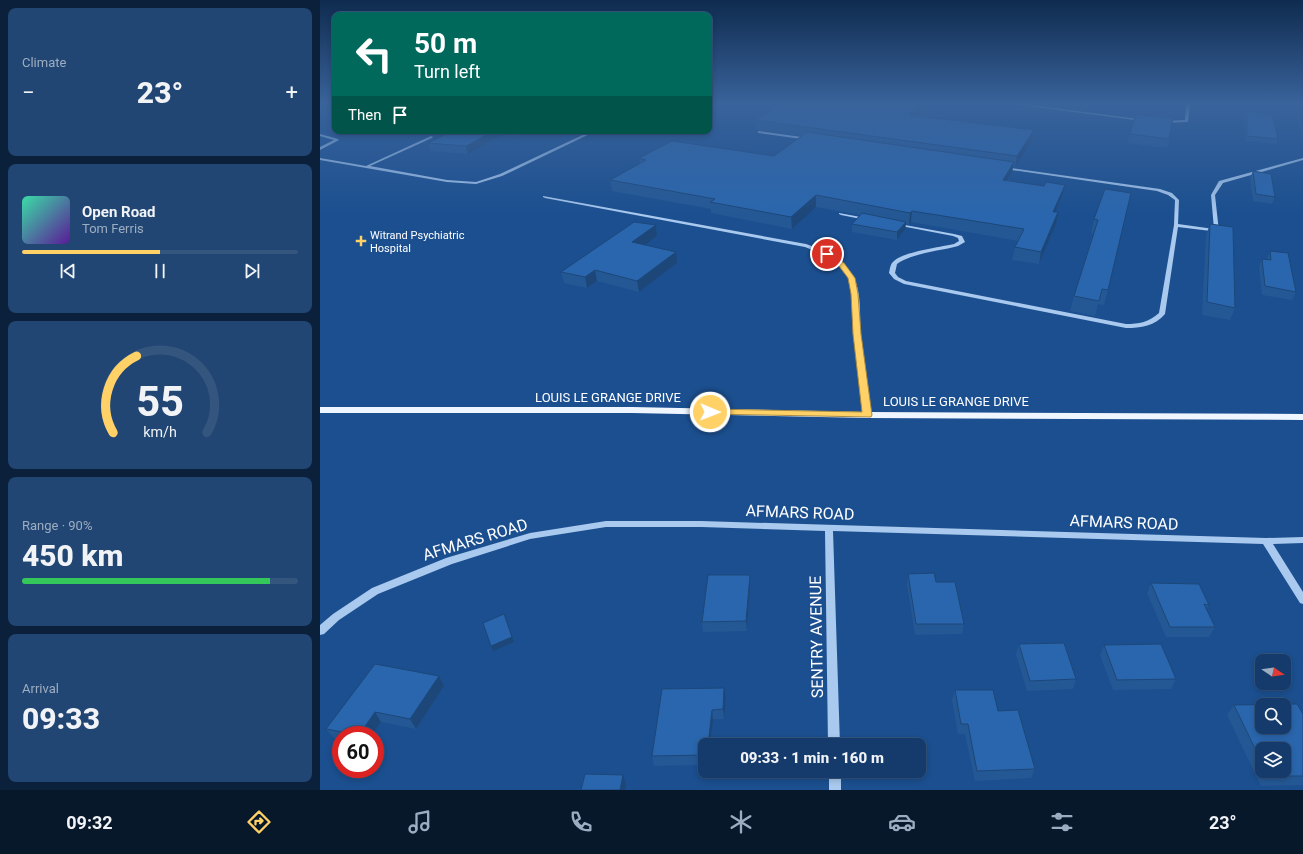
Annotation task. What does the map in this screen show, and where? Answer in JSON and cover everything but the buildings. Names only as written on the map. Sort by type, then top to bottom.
[{"type":"main road","name":"LOUIS LE GRANGE DRIVE","points":[[320,410],[632,410],[867,415],[1303,417]]},
{"type":"street","points":[[320,149],[335,141]]},
{"type":"street","points":[[366,167],[423,141]]},
{"type":"street","points":[[320,159],[447,182],[476,183],[488,180],[573,141]]},
{"type":"street","points":[[1176,225],[1217,231],[1213,195],[1221,182],[1303,159]]},
{"type":"street","points":[[893,224],[954,235],[960,237],[962,242],[956,245],[903,259],[895,263],[892,268],[892,273],[896,278],[904,282],[1126,326],[1141,326],[1154,323],[1162,314],[1176,225],[1177,200],[1165,192],[1001,167]]},
{"type":"street","points":[[545,197],[806,246],[827,254],[841,264],[851,278],[855,294],[857,334],[867,415]]},
{"type":"street","points":[[841,214],[871,220]]},
{"type":"street","name":"AFMARS ROAD","points":[[320,631],[336,617],[375,591],[449,560],[530,536],[606,524],[701,524],[1266,541],[1303,540]]},
{"type":"street","name":"SENTRY AVENUE","points":[[829,528],[834,738]]},
{"type":"street","points":[[1266,541],[1303,600]]},
{"type":"street","points":[[835,778],[835,790]]},
{"type":"place","name":"Witrand Psychiatric Hospital","points":[[361,241]]},
{"type":"route","points":[[710,412],[867,415],[855,316],[855,294],[851,278],[841,264],[827,254]]}]
